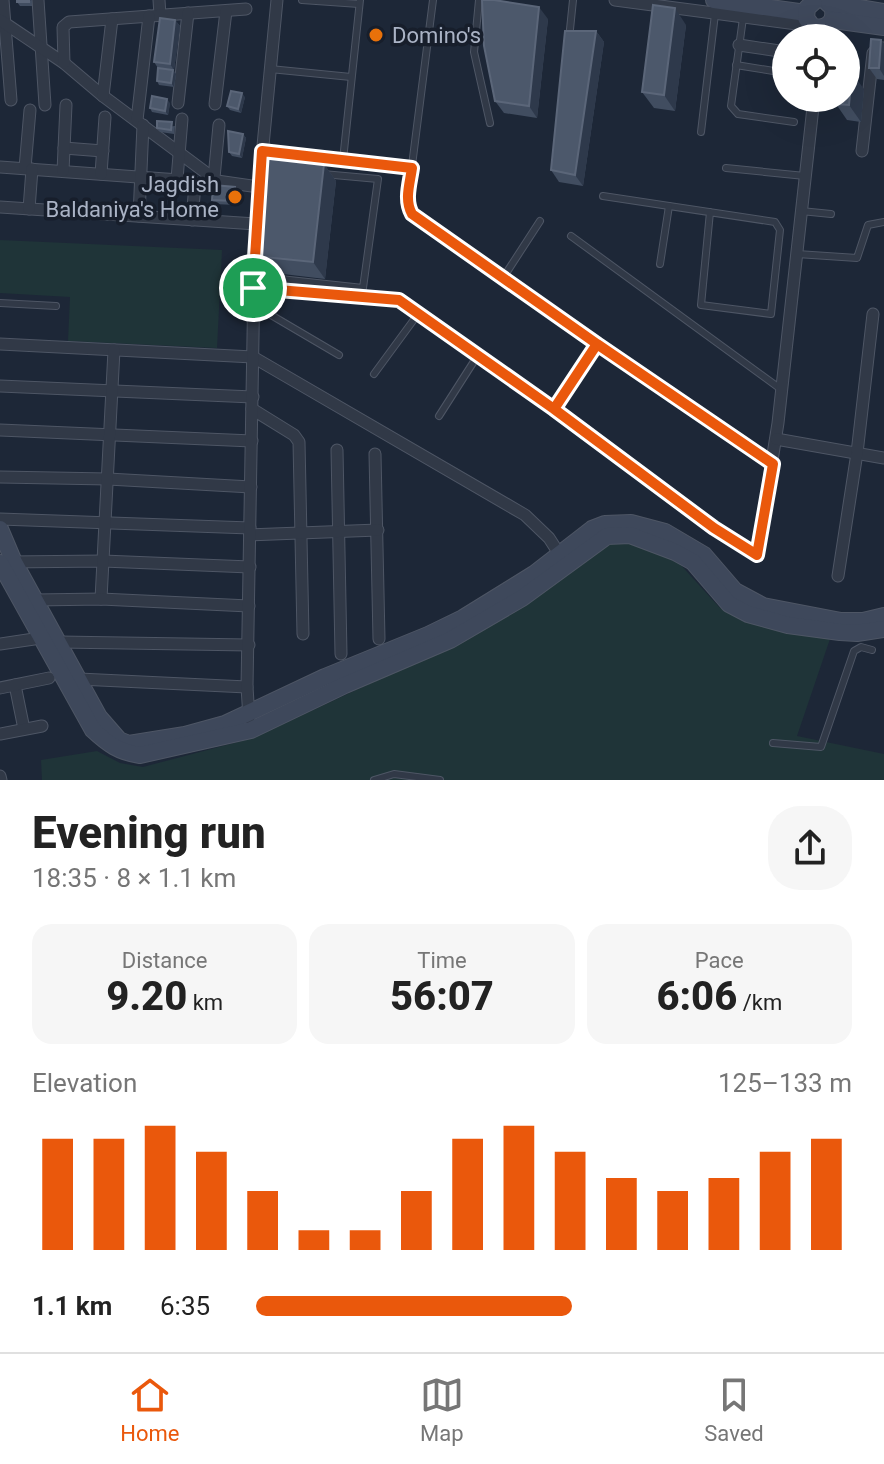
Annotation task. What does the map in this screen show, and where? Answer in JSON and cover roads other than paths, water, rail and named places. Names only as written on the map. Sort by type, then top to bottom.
[{"type":"street","points":[[3,0],[2,22],[11,100]]},
{"type":"street","points":[[38,0],[45,105]]},
{"type":"street","points":[[139,216],[140,123],[159,0]]},
{"type":"street","points":[[250,723],[247,687],[254,283],[259,187],[263,174],[262,151],[277,0]]},
{"type":"street","points":[[615,0],[819,17],[884,27]]},
{"type":"street","points":[[714,7],[743,18],[819,17],[861,8],[881,0]]},
{"type":"street","points":[[861,8],[884,12]]},
{"type":"street","points":[[64,63],[65,23],[246,9]]},
{"type":"street","points":[[215,104],[226,11]]},
{"type":"street","points":[[178,103],[188,13]]},
{"type":"street","points":[[819,17],[884,37]]},
{"type":"street","points":[[103,96],[112,19]]},
{"type":"street","points":[[2,22],[41,46],[214,178],[259,187]]},
{"type":"street","points":[[739,45],[772,50]]},
{"type":"street","points":[[862,151],[873,53],[878,48],[884,48]]},
{"type":"street","points":[[63,171],[66,105]]},
{"type":"street","points":[[29,209],[30,110]]},
{"type":"street","points":[[254,283],[399,300],[554,409],[714,528],[757,555],[773,464],[812,112]]},
{"type":"street","points":[[101,174],[105,117]]},
{"type":"street","points":[[177,179],[182,119]]},
{"type":"street","points":[[214,178],[219,125]]},
{"type":"street","points":[[64,148],[103,151]]},
{"type":"street","points":[[0,167],[195,182],[192,220]]},
{"type":"street","points":[[0,207],[257,224]]},
{"type":"street","points":[[838,576],[857,453],[873,314]]},
{"type":"street","points":[[0,344],[253,357],[525,515],[549,538],[560,555]]},
{"type":"street","points":[[101,599],[114,350]]},
{"type":"street","points":[[0,386],[252,403],[298,438],[303,634]]},
{"type":"street","points":[[0,430],[252,441]]},
{"type":"street","points":[[776,439],[884,458]]},
{"type":"street","points":[[337,450],[341,654]]},
{"type":"street","points":[[375,454],[379,639]]},
{"type":"street","points":[[0,477],[251,487]]},
{"type":"street","points":[[0,519],[105,521],[301,533],[378,530]]},
{"type":"street","points":[[5,563],[36,600],[104,726],[119,740],[129,744],[250,723],[325,677],[463,618],[560,555],[592,529],[605,524],[645,525],[665,532],[704,555],[735,591],[763,606],[841,621],[863,621],[884,616]]},
{"type":"street","points":[[0,529],[5,563],[93,730],[110,746],[140,755],[250,723],[450,640],[522,598],[607,536],[630,535],[675,552],[693,562],[729,604],[748,614],[788,625],[840,632],[884,629]]},
{"type":"street","points":[[5,563],[103,561],[250,567]]},
{"type":"street","points":[[36,600],[101,599],[249,606]]},
{"type":"street","points":[[0,644],[34,639]]},
{"type":"street","points":[[60,642],[249,645]]},
{"type":"street","points":[[0,688],[49,678]]},
{"type":"street","points":[[79,679],[247,687]]},
{"type":"street","points":[[15,685],[24,729]]},
{"type":"street","points":[[0,734],[42,726]]},
{"type":"lane","points":[[302,0],[359,2],[343,160]]},
{"type":"lane","points":[[433,0],[408,197],[412,214],[773,464]]},
{"type":"lane","points":[[479,0],[474,52],[490,123]]},
{"type":"lane","points":[[568,47],[573,0]]},
{"type":"lane","points":[[701,132],[714,7]]},
{"type":"lane","points":[[743,18],[731,106],[738,114],[794,122]]},
{"type":"lane","points":[[736,65],[772,71]]},
{"type":"lane","points":[[270,69],[351,77]]},
{"type":"lane","points":[[262,151],[412,168]]},
{"type":"lane","points":[[726,168],[805,176]]},
{"type":"lane","points":[[254,283],[271,278],[363,288],[378,179],[316,173]]},
{"type":"lane","points":[[603,196],[710,212],[775,222],[779,225],[771,314],[701,305],[710,212]]},
{"type":"lane","points":[[660,264],[669,206]]},
{"type":"lane","points":[[801,211],[831,214]]},
{"type":"lane","points":[[503,278],[540,221]]},
{"type":"lane","points":[[797,254],[857,258],[868,225],[884,222]]},
{"type":"lane","points":[[571,236],[782,390]]},
{"type":"lane","points":[[265,237],[262,268],[271,278]]},
{"type":"lane","points":[[776,279],[794,280]]},
{"type":"lane","points":[[0,303],[56,306]]},
{"type":"lane","points":[[254,305],[339,355]]},
{"type":"lane","points":[[374,374],[418,314]]},
{"type":"lane","points":[[554,409],[597,344]]},
{"type":"lane","points":[[439,416],[478,355]]},
{"type":"lane","points":[[773,743],[821,747],[854,651],[861,647],[872,650]]},
{"type":"lane","points":[[374,780],[394,774],[440,780]]},
{"type":"place","name":"Domino's","points":[[376,35]]},
{"type":"place","name":"Jagdish Baldaniya's Home","points":[[235,197]]}]
